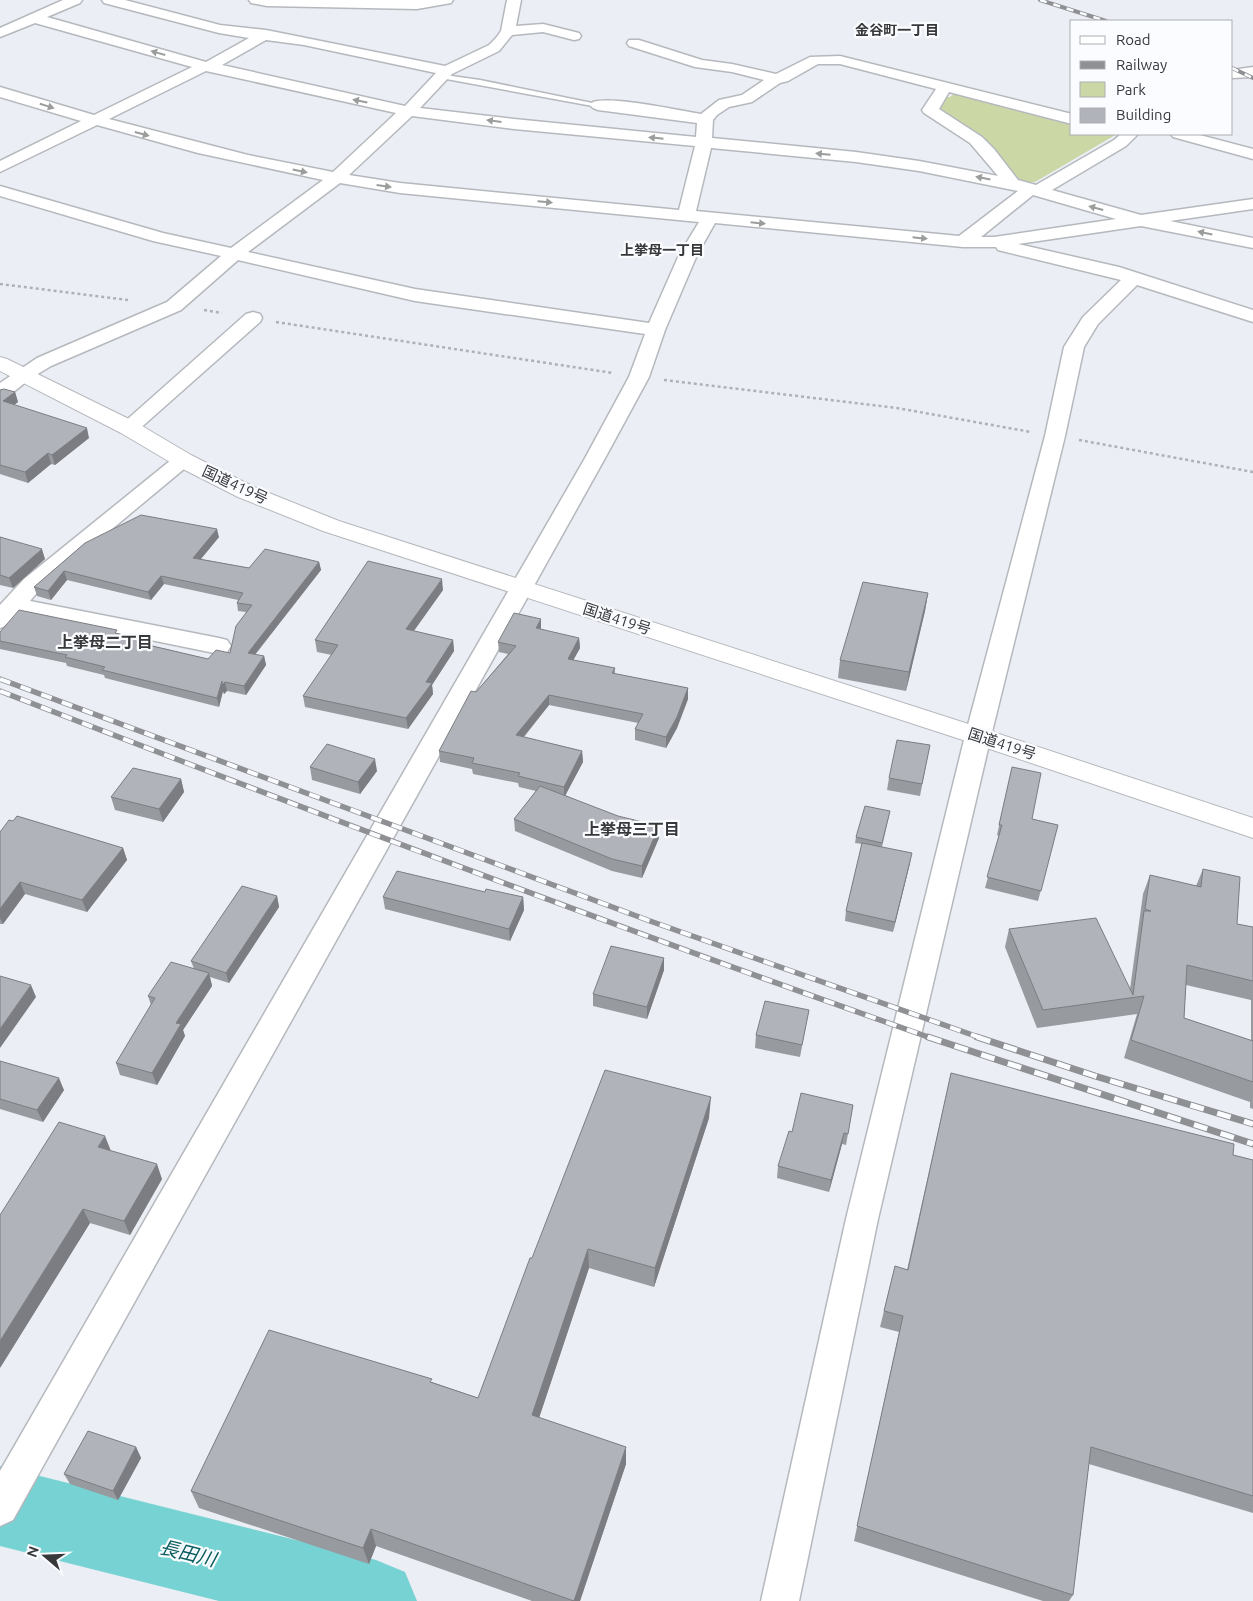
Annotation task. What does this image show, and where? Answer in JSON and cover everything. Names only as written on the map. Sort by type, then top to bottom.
[{"type":"highway","name":"国道419号","points":[[0,363],[129,428],[183,460],[246,492],[331,526],[978,736],[1253,828]]},
{"type":"street","points":[[2,31],[74,0]]},
{"type":"street","points":[[110,0],[219,29],[266,34],[444,73]]},
{"type":"street","points":[[256,0],[267,2],[417,4],[446,0]]},
{"type":"street","points":[[0,393],[24,374],[44,362],[174,306],[233,255],[335,179],[408,111],[444,73],[494,48],[508,31],[514,0]]},
{"type":"street","points":[[33,18],[207,66],[302,89],[408,111],[704,143],[856,157],[919,166],[1012,184],[1143,220],[1253,243]]},
{"type":"street","points":[[508,31],[544,28],[574,36]]},
{"type":"street","points":[[0,167],[207,66],[266,34]]},
{"type":"street","points":[[634,43],[700,64],[732,68],[776,79],[783,78],[815,60],[834,59],[1070,118]]},
{"type":"street","points":[[1233,74],[1253,72]]},
{"type":"street","points":[[686,215],[704,143],[705,119],[718,106],[747,99],[776,79]]},
{"type":"street","points":[[945,87],[930,110],[976,140],[988,152],[1012,184]]},
{"type":"street","points":[[0,92],[95,121],[241,159],[335,179],[400,188],[963,242],[1091,241],[1143,220],[1253,204]]},
{"type":"street","points":[[598,105],[705,119]]},
{"type":"street","points":[[963,242],[1035,190],[1120,143],[1129,135]]},
{"type":"street","points":[[1183,135],[1253,154]]},
{"type":"street","points":[[0,191],[159,237],[415,295],[656,330]]},
{"type":"street","points":[[1062,198],[1113,271]]},
{"type":"street","points":[[6,1495],[523,588],[639,377],[656,330],[688,255],[710,218]]},
{"type":"street","points":[[994,242],[1004,246],[1113,271],[1253,316]]},
{"type":"street","points":[[780,1601],[862,1220],[978,736],[1055,436],[1074,347],[1090,321],[1133,278]]},
{"type":"street","points":[[129,428],[254,318]]},
{"type":"street","points":[[7,612],[32,584],[183,460]]},
{"type":"street","points":[[7,612],[219,646]]},
{"type":"lane","points":[[444,73],[561,101],[598,105]]},
{"type":"path","points":[[0,284],[174,306],[639,377],[897,408],[1253,472]]},
{"type":"green space","points":[[955,93],[1070,122],[1070,135],[1115,135],[1035,182],[1023,182],[933,111],[945,97],[950,97]]},
{"type":"building","points":[[4,389],[15,392],[3,401],[87,428],[52,455],[48,453],[25,472],[0,465],[0,390]]},
{"type":"building","points":[[141,515],[217,529],[193,558],[249,568],[265,549],[319,562],[248,653],[264,656],[244,686],[225,682],[222,685],[222,681],[217,698],[102,670],[105,667],[65,657],[67,655],[0,641],[0,632],[19,610],[117,630],[115,633],[151,641],[148,645],[208,659],[216,650],[230,653],[236,626],[252,605],[237,603],[243,593],[161,576],[148,592],[64,571],[48,591],[34,587],[85,543]]},
{"type":"building","points":[[0,537],[42,549],[9,578],[0,575]]},
{"type":"building","points":[[368,561],[442,579],[406,629],[453,640],[426,682],[432,683],[406,718],[303,696],[338,645],[315,640]]},
{"type":"building","points":[[863,582],[928,593],[909,672],[840,660]]},
{"type":"building","points":[[514,613],[541,619],[536,628],[579,638],[568,659],[615,668],[612,673],[688,688],[677,717],[666,737],[635,729],[643,714],[549,695],[516,735],[582,751],[564,787],[518,776],[520,773],[472,763],[474,758],[439,751],[471,691],[476,692],[516,646],[498,642]]},
{"type":"building","points":[[897,740],[930,745],[922,784],[889,778]]},
{"type":"building","points":[[327,744],[375,759],[358,782],[310,767]]},
{"type":"building","points":[[1012,767],[1041,773],[1032,819],[1058,825],[1041,891],[987,877],[1002,825],[999,825]]},
{"type":"building","points":[[133,768],[181,779],[159,809],[111,797]]},
{"type":"building","points":[[540,786],[618,816],[659,826],[642,866],[612,859],[514,819]]},
{"type":"building","points":[[865,806],[890,811],[882,843],[856,837]]},
{"type":"building","points":[[17,816],[123,848],[82,900],[20,882],[0,909],[0,832],[9,820],[13,821]]},
{"type":"building","points":[[862,843],[912,853],[895,922],[846,911]]},
{"type":"building","points":[[1203,869],[1240,877],[1237,924],[1253,927],[1253,981],[1187,965],[1184,1018],[1253,1041],[1253,1082],[1131,1040],[1144,996],[1043,1010],[1009,929],[1096,918],[1133,995],[1144,911],[1151,911],[1145,909],[1150,875],[1201,887]]},
{"type":"building","points":[[397,871],[485,892],[486,889],[523,897],[509,929],[383,897]]},
{"type":"building","points":[[242,886],[277,896],[226,973],[191,961]]},
{"type":"building","points":[[611,946],[664,958],[647,1007],[593,994]]},
{"type":"building","points":[[171,962],[209,973],[176,1023],[181,1024],[152,1073],[116,1063],[155,998],[148,996]]},
{"type":"building","points":[[0,976],[31,985],[0,1029]]},
{"type":"building","points":[[765,1001],[809,1010],[802,1045],[756,1035]]},
{"type":"building","points":[[0,1061],[59,1078],[37,1110],[0,1099]]},
{"type":"building","points":[[605,1070],[711,1097],[655,1268],[588,1249],[532,1415],[626,1447],[574,1601],[371,1529],[363,1548],[191,1491],[269,1330],[432,1379],[430,1382],[478,1398],[530,1258],[532,1258]]},
{"type":"building","points":[[951,1073],[1234,1144],[1233,1155],[1253,1160],[1253,1496],[1091,1447],[1073,1595],[857,1526],[903,1316],[884,1311],[895,1266],[908,1270]]},
{"type":"building","points":[[801,1093],[853,1105],[848,1134],[844,1133],[831,1180],[778,1166],[789,1131],[792,1132]]},
{"type":"building","points":[[59,1122],[105,1136],[98,1147],[157,1164],[124,1221],[83,1209],[0,1341],[0,1215]]},
{"type":"building","points":[[88,1431],[136,1447],[113,1491],[64,1474]]},
{"type":"waterway","name":"長田川","points":[[0,1506],[376,1601]]},
{"type":"railway","points":[[1040,0],[1103,20]]},
{"type":"railway","points":[[1233,68],[1253,78]]},
{"type":"railway","points":[[0,679],[650,921],[981,1038]]},
{"type":"railway","points":[[0,691],[464,868],[931,1038]]},
{"type":"railway","points":[[977,1037],[1095,1076],[1253,1124]]},
{"type":"railway","points":[[931,1038],[1253,1144]]},
{"type":"district","name":"金谷町一丁目","points":[[897,30]]},
{"type":"district","name":"上挙母一丁目","points":[[662,250]]},
{"type":"district","name":"上挙母二丁目","points":[[105,642]]},
{"type":"district","name":"上挙母三丁目","points":[[632,829]]}]
